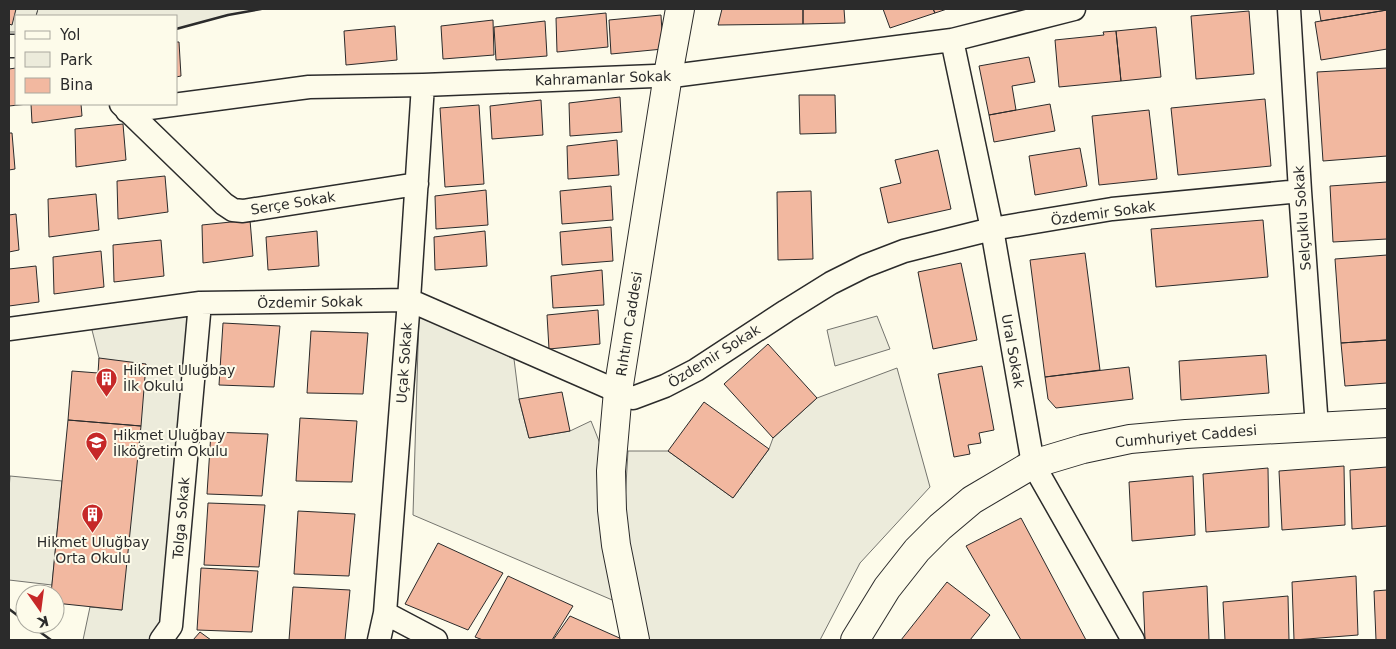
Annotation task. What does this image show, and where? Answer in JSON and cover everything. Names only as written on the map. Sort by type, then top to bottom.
[{"type":"main road","name":"Rıhtım Caddesi","points":[[635,640],[616,545],[612,510],[611,471],[650,264],[674,75],[680,9]]},
{"type":"main road","name":"Rıhtım Caddesi","points":[[674,75],[692,9]]},
{"type":"main road","name":"Rıhtım Caddesi","points":[[626,395],[627,463],[625,501],[630,545],[648,640]]},
{"type":"main road","name":"Cumhuriyet Caddesi","points":[[855,640],[887,588],[917,550],[934,533],[972,500],[1033,464],[1083,449],[1130,438],[1387,423]]},
{"type":"street","name":"Selçuklu Sokak","points":[[1289,9],[1317,427]]},
{"type":"street","name":"Kahramanlar Sokak","points":[[178,101],[308,87],[424,85],[674,75],[952,40],[1063,10]]},
{"type":"street","name":"Ural Sokak","points":[[952,40],[992,230],[1033,464],[1133,640]]},
{"type":"street","name":"Uçak Sokak","points":[[379,640],[385,613],[424,85]]},
{"type":"street","name":"Kahramanlar Sokak","points":[[124,107],[142,105]]},
{"type":"street","name":"Serçe Sokak","points":[[124,107],[232,210],[243,211],[417,184]]},
{"type":"street","name":"Özdemir Sokak","points":[[9,329],[200,303],[409,300],[626,395],[665,386],[696,370],[831,283],[866,266],[904,251],[992,230],[1112,209],[1300,191]]},
{"type":"street","name":"Tolga Sokak","points":[[161,640],[171,626],[200,303]]},
{"type":"street","points":[[385,613],[436,640]]},
{"type":"green space","points":[[9,9],[261,9],[228,15],[178,28],[178,15],[15,15],[15,32],[9,32]]},
{"type":"green space","points":[[200,303],[161,640],[83,640],[90,607],[122,610],[99,358],[89,318]]},
{"type":"green space","points":[[419,313],[514,359],[519,399],[529,438],[570,431],[591,421],[611,471],[624,605],[413,515]]},
{"type":"green space","points":[[877,316],[890,349],[835,366],[827,330]]},
{"type":"green space","points":[[897,368],[930,487],[860,563],[820,640],[648,640],[628,535],[625,501],[628,451],[668,451],[733,498],[769,449],[773,438],[817,398]]},
{"type":"green space","points":[[10,476],[62,481],[52,584],[9,580]]},
{"type":"building","points":[[9,9],[16,9],[12,25],[9,24]]},
{"type":"building","points":[[722,9],[803,9],[803,24],[718,25]]},
{"type":"building","points":[[803,9],[844,9],[845,23],[803,24]]},
{"type":"building","points":[[883,9],[933,9],[935,13],[890,28]]},
{"type":"building","points":[[933,9],[947,9],[935,13]]},
{"type":"building","points":[[1319,9],[1387,9],[1387,10],[1321,21]]},
{"type":"building","points":[[1387,10],[1387,49],[1321,60],[1315,22]]},
{"type":"building","points":[[1249,11],[1254,74],[1196,79],[1191,16]]},
{"type":"building","points":[[606,13],[608,47],[557,52],[556,18]]},
{"type":"building","points":[[661,15],[663,49],[611,54],[609,20]]},
{"type":"building","points":[[493,20],[494,55],[443,59],[441,26]]},
{"type":"building","points":[[545,21],[547,56],[496,60],[494,27]]},
{"type":"building","points":[[395,26],[397,60],[346,65],[344,31]]},
{"type":"building","points":[[1156,27],[1161,77],[1121,81],[1116,31]]},
{"type":"building","points":[[1116,31],[1121,81],[1059,87],[1055,40],[1104,35],[1103,32]]},
{"type":"building","points":[[178,42],[179,42],[181,76],[178,77]]},
{"type":"building","points":[[1029,57],[1035,82],[1012,86],[1016,110],[989,115],[979,66]]},
{"type":"building","points":[[15,68],[15,105],[18,105],[9,106],[9,69]]},
{"type":"building","points":[[1387,68],[1387,156],[1323,161],[1317,72]]},
{"type":"building","points":[[799,95],[835,95],[836,133],[800,134]]},
{"type":"building","points":[[620,97],[622,132],[570,136],[569,103]]},
{"type":"building","points":[[1265,99],[1271,166],[1178,175],[1171,108]]},
{"type":"building","points":[[541,100],[543,135],[492,139],[490,106]]},
{"type":"building","points":[[1050,104],[1055,131],[994,142],[989,115]]},
{"type":"building","points":[[31,105],[81,105],[82,116],[32,123]]},
{"type":"building","points":[[479,105],[484,184],[445,187],[440,108]]},
{"type":"building","points":[[1149,110],[1157,179],[1099,185],[1092,116]]},
{"type":"building","points":[[123,124],[126,160],[76,167],[75,129]]},
{"type":"building","points":[[9,133],[12,133],[15,169],[9,170]]},
{"type":"building","points":[[617,140],[619,175],[568,179],[567,146]]},
{"type":"building","points":[[1080,148],[1087,186],[1035,195],[1029,156]]},
{"type":"building","points":[[938,150],[951,209],[888,223],[880,188],[901,183],[895,160]]},
{"type":"building","points":[[165,176],[168,212],[118,219],[117,181]]},
{"type":"building","points":[[1387,182],[1387,239],[1333,242],[1330,186]]},
{"type":"building","points":[[611,186],[613,220],[562,224],[560,191]]},
{"type":"building","points":[[486,190],[488,225],[436,229],[435,196]]},
{"type":"building","points":[[811,191],[813,259],[778,260],[777,192]]},
{"type":"building","points":[[96,194],[99,230],[49,237],[48,199]]},
{"type":"building","points":[[16,214],[19,250],[9,252],[9,215]]},
{"type":"building","points":[[250,220],[253,256],[203,263],[202,225]]},
{"type":"building","points":[[1263,220],[1268,277],[1156,287],[1151,229]]},
{"type":"building","points":[[611,227],[613,261],[562,265],[560,232]]},
{"type":"building","points":[[317,231],[319,266],[268,270],[266,237]]},
{"type":"building","points":[[485,231],[487,266],[435,270],[434,237]]},
{"type":"building","points":[[161,240],[164,276],[114,282],[113,245]]},
{"type":"building","points":[[101,251],[104,287],[54,294],[53,257]]},
{"type":"building","points":[[1085,253],[1100,370],[1045,377],[1030,260]]},
{"type":"building","points":[[1387,255],[1387,340],[1341,343],[1335,259]]},
{"type":"building","points":[[961,263],[977,340],[933,349],[918,272]]},
{"type":"building","points":[[36,266],[39,302],[9,306],[9,269]]},
{"type":"building","points":[[602,270],[604,305],[553,308],[551,276]]},
{"type":"building","points":[[598,310],[600,344],[549,349],[547,315]]},
{"type":"building","points":[[223,323],[280,326],[274,387],[219,385]]},
{"type":"building","points":[[311,331],[368,333],[363,394],[307,393]]},
{"type":"building","points":[[1387,340],[1387,383],[1345,386],[1341,343]]},
{"type":"building","points":[[768,344],[817,398],[773,438],[724,384]]},
{"type":"building","points":[[1266,355],[1269,393],[1181,400],[1179,361]]},
{"type":"building","name":"Hikmet Uluğbay İlk Okulu","points":[[99,358],[146,364],[141,426],[68,420],[72,371],[98,373]]},
{"type":"building","points":[[982,366],[994,430],[979,433],[981,443],[968,445],[970,454],[954,457],[938,374]]},
{"type":"building","points":[[1129,367],[1133,399],[1056,408],[1048,399],[1045,377]]},
{"type":"building","points":[[562,392],[570,431],[529,438],[519,399]]},
{"type":"building","points":[[704,402],[769,449],[733,498],[668,451]]},
{"type":"building","points":[[300,418],[357,421],[352,482],[296,481]]},
{"type":"building","name":"Hikmet Uluğbay Orta Okulu","points":[[68,420],[141,426],[122,610],[65,604],[65,584],[52,584]]},
{"type":"building","points":[[211,432],[268,434],[262,496],[207,494]]},
{"type":"building","points":[[1344,466],[1345,525],[1282,530],[1279,471]]},
{"type":"building","points":[[1387,467],[1387,526],[1352,529],[1350,470]]},
{"type":"building","points":[[1268,468],[1269,527],[1206,532],[1203,474]]},
{"type":"building","points":[[1193,476],[1195,535],[1132,541],[1129,482]]},
{"type":"building","points":[[208,503],[265,505],[259,567],[204,565]]},
{"type":"building","points":[[298,511],[355,514],[349,576],[294,574]]},
{"type":"building","points":[[1021,518],[1086,640],[1021,640],[966,546]]},
{"type":"building","points":[[438,543],[503,573],[468,630],[405,604]]},
{"type":"building","points":[[201,568],[258,571],[252,632],[197,630]]},
{"type":"building","points":[[508,576],[573,606],[552,640],[483,640],[475,637]]},
{"type":"building","points":[[1356,576],[1358,635],[1294,640],[1292,582]]},
{"type":"building","points":[[947,582],[990,615],[970,640],[901,640]]},
{"type":"building","points":[[1207,586],[1209,640],[1145,640],[1143,592]]},
{"type":"building","points":[[293,587],[350,590],[345,640],[289,640]]},
{"type":"building","points":[[1387,590],[1387,640],[1376,640],[1374,591]]},
{"type":"building","points":[[1288,596],[1289,640],[1225,640],[1223,602]]},
{"type":"building","points":[[570,616],[624,640],[553,640]]},
{"type":"building","points":[[200,632],[211,640],[193,640]]},
{"type":"fence","points":[[36,15],[38,9]]},
{"type":"wall","points":[[178,28],[228,15],[261,9]]},
{"type":"wall","points":[[9,609],[15,614]]},
{"type":"wall","points":[[43,634],[51,640]]},
{"type":"place","name":"Hikmet Uluğbay İlk Okulu","points":[[107,397]]},
{"type":"place","name":"Hikmet Uluğbay İlköğretim Okulu","points":[[97,462]]},
{"type":"place","name":"Hikmet Uluğbay Orta Okulu","points":[[93,533]]}]
